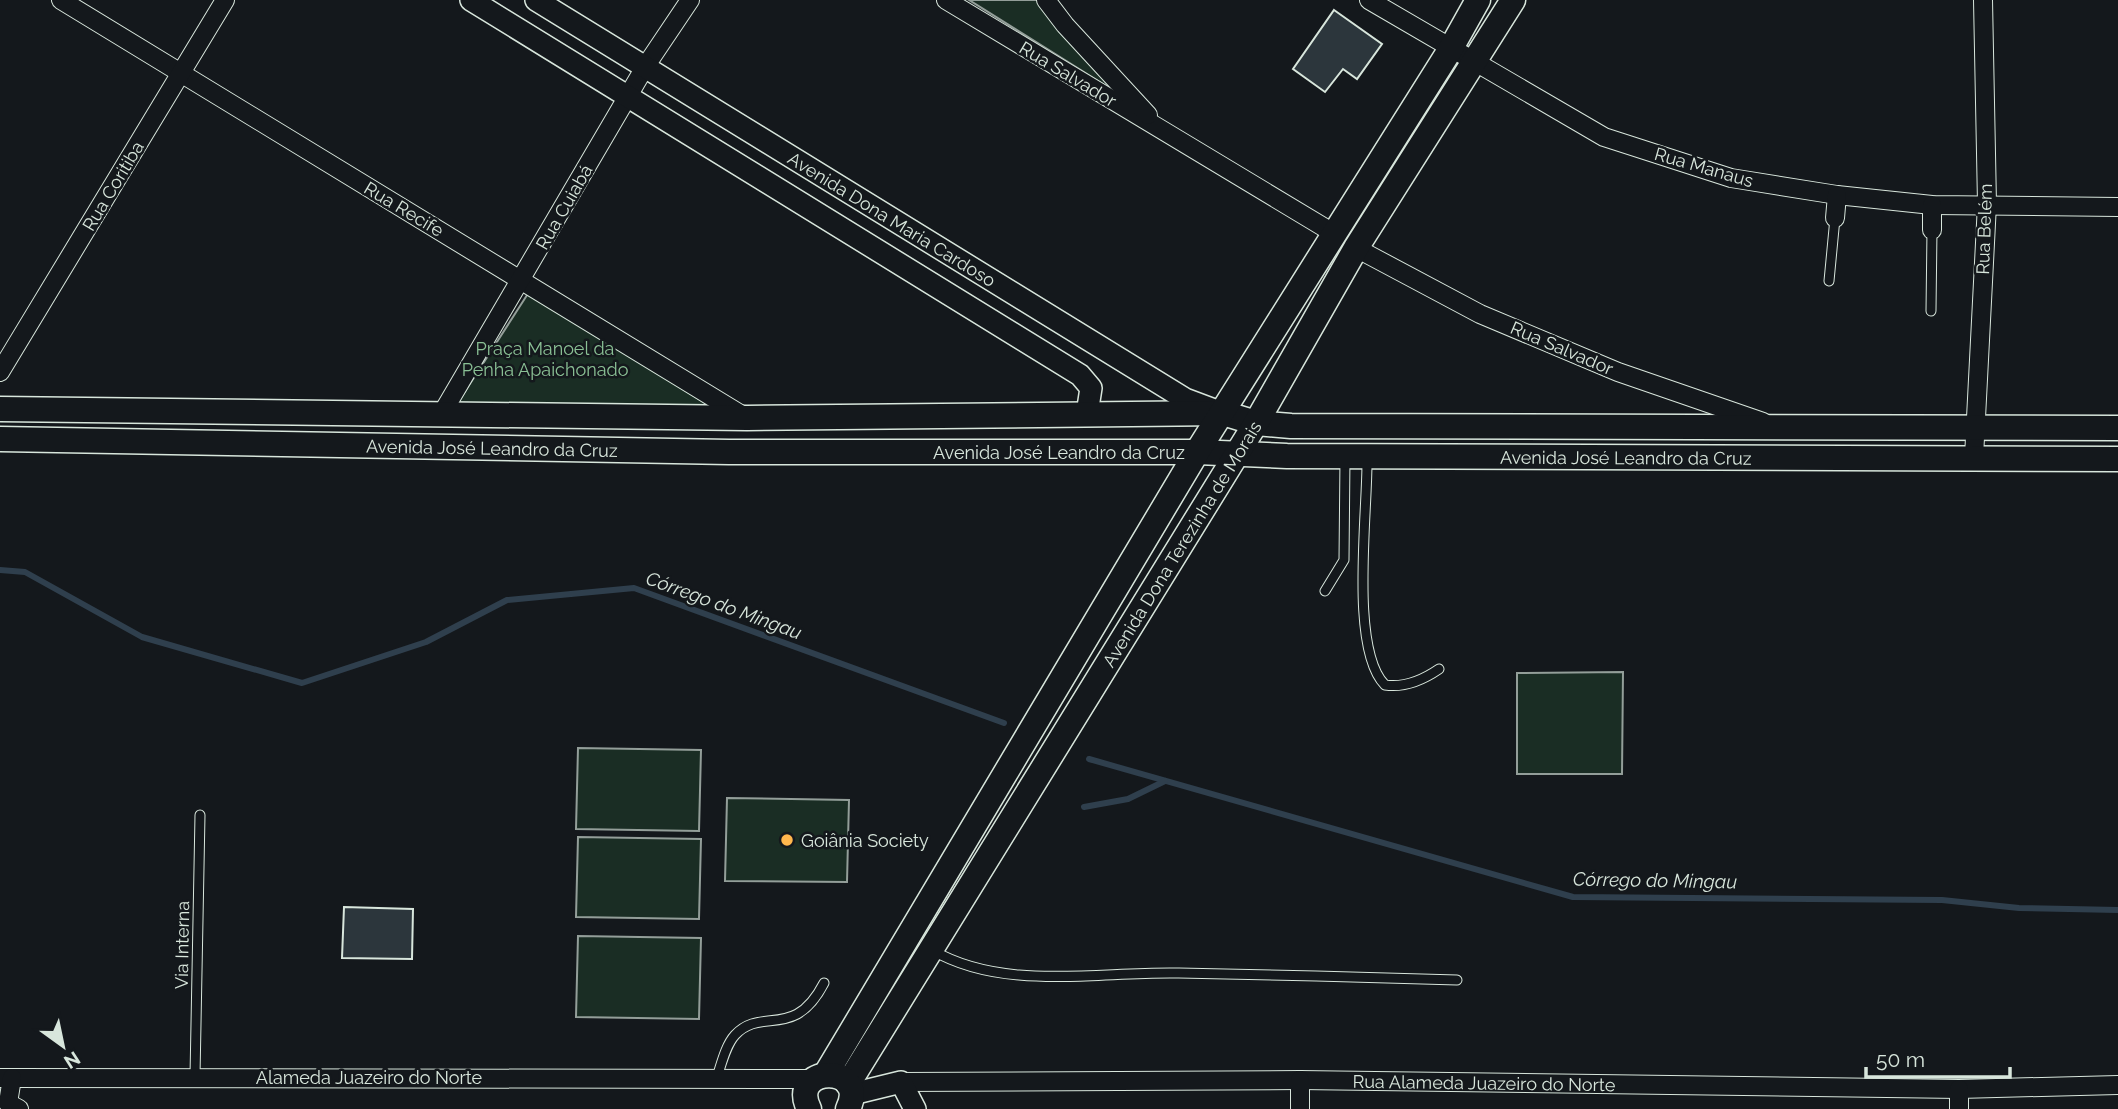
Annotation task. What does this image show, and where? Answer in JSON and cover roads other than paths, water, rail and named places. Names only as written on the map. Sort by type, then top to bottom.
[{"type":"main road","name":"Avenida Dona Terezinha de Morais","points":[[842,1093],[1198,452],[1450,50],[1478,0]]},
{"type":"main road","name":"Avenida Dona Terezinha de Morais","points":[[842,1093],[1256,424],[1356,248],[1513,0]]},
{"type":"main road","name":"Avenida José Leandro da Cruz","points":[[0,409],[747,418],[1223,413]]},
{"type":"main road","name":"Avenida Dona Maria Cardoso","points":[[1223,413],[1256,424]]},
{"type":"main road","name":"Avenida José Leandro da Cruz","points":[[1256,424],[2118,428]]},
{"type":"main road","name":"Avenida José Leandro da Cruz","points":[[0,439],[729,452],[1198,452],[1356,456],[2118,459]]},
{"type":"main road","points":[[807,1107],[806,1091],[842,1093]]},
{"type":"street","name":"Rua Recife","points":[[61,0],[747,418]]},
{"type":"street","name":"Rua Coritiba","points":[[0,372],[225,0]]},
{"type":"street","name":"Avenida Dona Maria Cardoso","points":[[471,0],[1080,374],[1091,388],[1087,414]]},
{"type":"street","name":"Avenida Dona Maria Cardoso","points":[[536,0],[1185,399],[1223,413]]},
{"type":"street","name":"Rua Cuiabá","points":[[441,415],[522,281],[645,67],[690,0]]},
{"type":"street","name":"Rua Salvador","points":[[946,0],[1335,234]]},
{"type":"street","points":[[1046,0],[1065,26],[1163,131]]},
{"type":"street","name":"Rua Manaus","points":[[1369,0],[1473,64],[1604,136],[1731,178],[1838,195],[1932,205],[2118,207]]},
{"type":"street","name":"Rua Belém","points":[[1974,457],[1987,204],[1983,0]]},
{"type":"street","points":[[1835,218],[1838,195]]},
{"type":"street","points":[[1932,205],[1932,230]]},
{"type":"street","name":"Rua Salvador","points":[[1356,248],[1480,314],[1618,372],[1777,427]]},
{"type":"street","name":"Alameda Juazeiro do Norte","points":[[6,1078],[195,1076],[737,1080],[842,1093]]},
{"type":"street","points":[[6,1078],[11,1107]]},
{"type":"street","name":"Alameda Juazeiro do Norte","points":[[737,1080],[784,1089],[807,1107]]},
{"type":"street","points":[[1300,1080],[1300,1109]]},
{"type":"street","name":"Rua Alameda Juazeiro do Norte","points":[[842,1093],[901,1082],[1300,1080],[1959,1089],[2118,1085]]},
{"type":"street","points":[[901,1082],[915,1109]]},
{"type":"street","points":[[1959,1089],[1959,1109]]},
{"type":"lane","points":[[1829,281],[1835,218]]},
{"type":"lane","points":[[1931,311],[1932,230]]},
{"type":"lane","points":[[1325,591],[1344,560],[1356,456]]},
{"type":"lane","points":[[1356,456],[1364,622],[1373,669],[1385,685],[1397,687],[1427,677],[1439,669]]},
{"type":"lane","name":"Via Interna","points":[[195,1076],[200,815]]},
{"type":"lane","points":[[930,949],[957,964],[1031,976],[1175,973],[1457,980]]},
{"type":"lane","points":[[716,1080],[736,1035],[748,1027],[798,1016],[814,1002],[824,983]]},
{"type":"waterway","name":"Córrego do Mingau","points":[[0,570],[25,572],[142,637],[302,683],[426,642],[507,600],[634,588],[1004,723]]},
{"type":"waterway","name":"Córrego do Mingau","points":[[1089,759],[1573,897],[1942,900],[2019,908],[2118,910]]},
{"type":"waterway","name":"Córrego do Mingau","points":[[1084,807],[1128,799],[1165,781]]},
{"type":"place","name":"Goiânia Society","points":[[787,840]]},
{"type":"park label","name":"Praça Manoel da Penha Apaichonado","points":[[545,358]]}]
